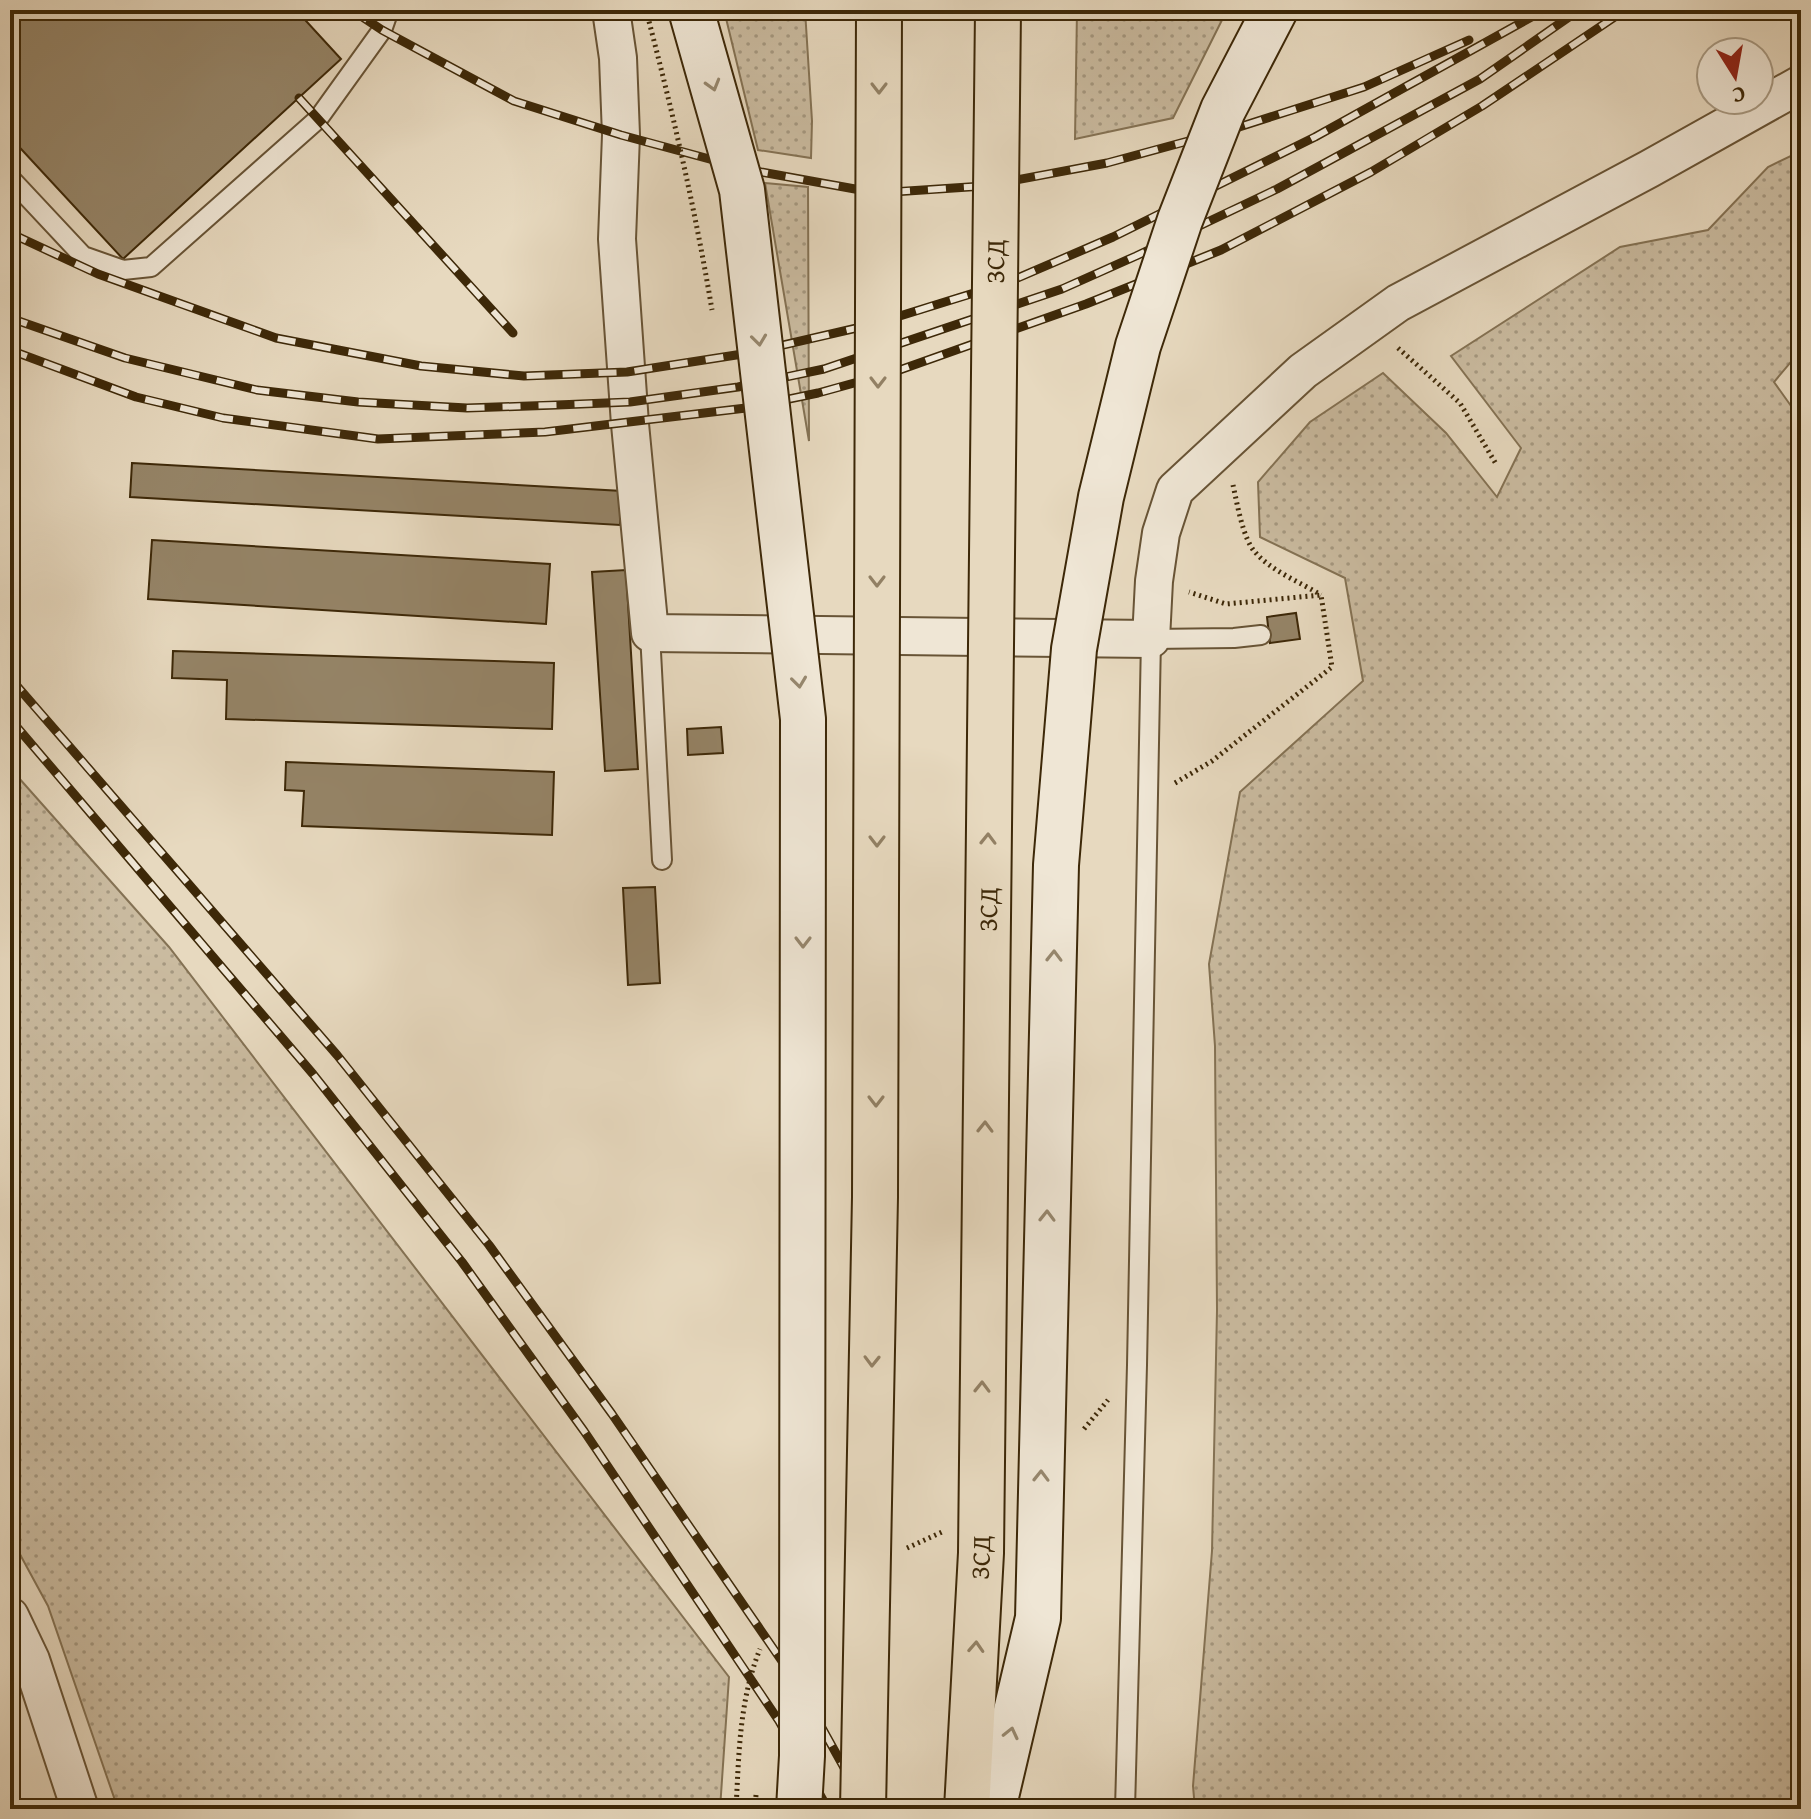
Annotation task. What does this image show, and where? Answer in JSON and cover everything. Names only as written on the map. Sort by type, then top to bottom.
[{"type":"highway","points":[[863,1809],[875,1197],[879,10]]},
{"type":"highway","name":"ЗСД","points":[[967,1809],[981,1553],[998,10]]},
{"type":"main road","points":[[691,10],[742,190],[803,719],[802,1756],[799,1809]]},
{"type":"main road","points":[[993,1809],[1038,1618],[1056,865],[1074,649],[1101,497],[1138,346],[1180,220],[1223,110],[1275,10]]},
{"type":"street","points":[[611,10],[618,58],[621,135],[617,239],[630,424],[650,633],[1151,639],[1154,581],[1161,533],[1175,490],[1303,371],[1398,303],[1801,84]]},
{"type":"street","points":[[10,1616],[31,1660],[80,1809]]},
{"type":"lane","points":[[10,178],[83,256],[123,270],[151,267],[318,119],[382,30],[389,10]]},
{"type":"lane","points":[[650,633],[662,860]]},
{"type":"lane","points":[[1125,1809],[1151,639],[1261,635]]},
{"type":"path","points":[[646,10],[700,237],[712,312]]},
{"type":"path","points":[[1370,323],[1460,403],[1496,464]]},
{"type":"path","points":[[1223,443],[1241,519],[1253,551],[1321,595]]},
{"type":"path","points":[[1154,581],[1226,604],[1321,595]]},
{"type":"path","points":[[1148,799],[1212,761],[1332,667],[1321,595]]},
{"type":"path","points":[[736,1809],[740,1720],[749,1676],[764,1641],[763,1659]]},
{"type":"path","points":[[755,1809],[757,1783]]},
{"type":"shaded area","points":[[724,10],[805,10],[812,121],[811,158],[758,150]]},
{"type":"shaded area","points":[[1077,10],[1227,10],[1173,118],[1075,139]]},
{"type":"shaded area","points":[[1801,151],[1801,350],[1774,382],[1801,420],[1801,1809],[1195,1809],[1193,1786],[1212,1551],[1217,1310],[1215,1046],[1209,964],[1240,792],[1363,681],[1345,578],[1260,537],[1258,482],[1310,422],[1383,373],[1446,433],[1497,497],[1521,448],[1451,356],[1620,247],[1708,230],[1768,167]]},
{"type":"shaded area","points":[[765,183],[808,187],[809,441]]},
{"type":"shaded area","points":[[10,768],[169,947],[729,1677],[720,1809],[118,1809],[48,1606],[10,1536]]},
{"type":"building","points":[[10,10],[296,10],[341,59],[123,259],[10,137]]},
{"type":"building","points":[[132,463],[622,491],[620,525],[130,497]]},
{"type":"building","points":[[152,540],[550,564],[546,624],[148,599]]},
{"type":"building","points":[[626,570],[638,769],[605,771],[592,572]]},
{"type":"building","points":[[1296,613],[1300,639],[1270,643],[1267,617]]},
{"type":"building","points":[[173,651],[554,663],[552,729],[226,719],[227,680],[172,678]]},
{"type":"building","points":[[721,727],[723,753],[688,755],[687,729]]},
{"type":"building","points":[[286,762],[554,772],[552,835],[302,826],[304,791],[285,790]]},
{"type":"building","points":[[655,887],[660,983],[628,985],[623,888]]},
{"type":"railway","points":[[352,10],[382,30],[514,101],[621,135],[750,170],[877,193],[984,186],[1107,163],[1236,128],[1364,87],[1469,40]]},
{"type":"railway","points":[[10,233],[98,274],[276,338],[421,366],[524,376],[627,372],[749,353],[874,324],[1006,283],[1113,237],[1315,137],[1544,10]]},
{"type":"railway","points":[[10,318],[125,358],[257,390],[358,402],[467,408],[557,405],[630,402],[738,387],[824,369],[1062,289],[1136,256],[1277,189],[1480,79],[1579,10]]},
{"type":"railway","points":[[10,350],[136,397],[223,418],[378,439],[545,432],[746,408],[818,393],[894,372],[1086,304],[1221,250],[1371,172],[1482,106],[1625,10]]},
{"type":"railway","points":[[299,98],[513,333]]},
{"type":"railway","points":[[10,678],[337,1055],[489,1245],[612,1414],[797,1683],[867,1809]]},
{"type":"railway","points":[[10,719],[313,1074],[462,1262],[584,1431],[779,1721],[828,1809]]}]
